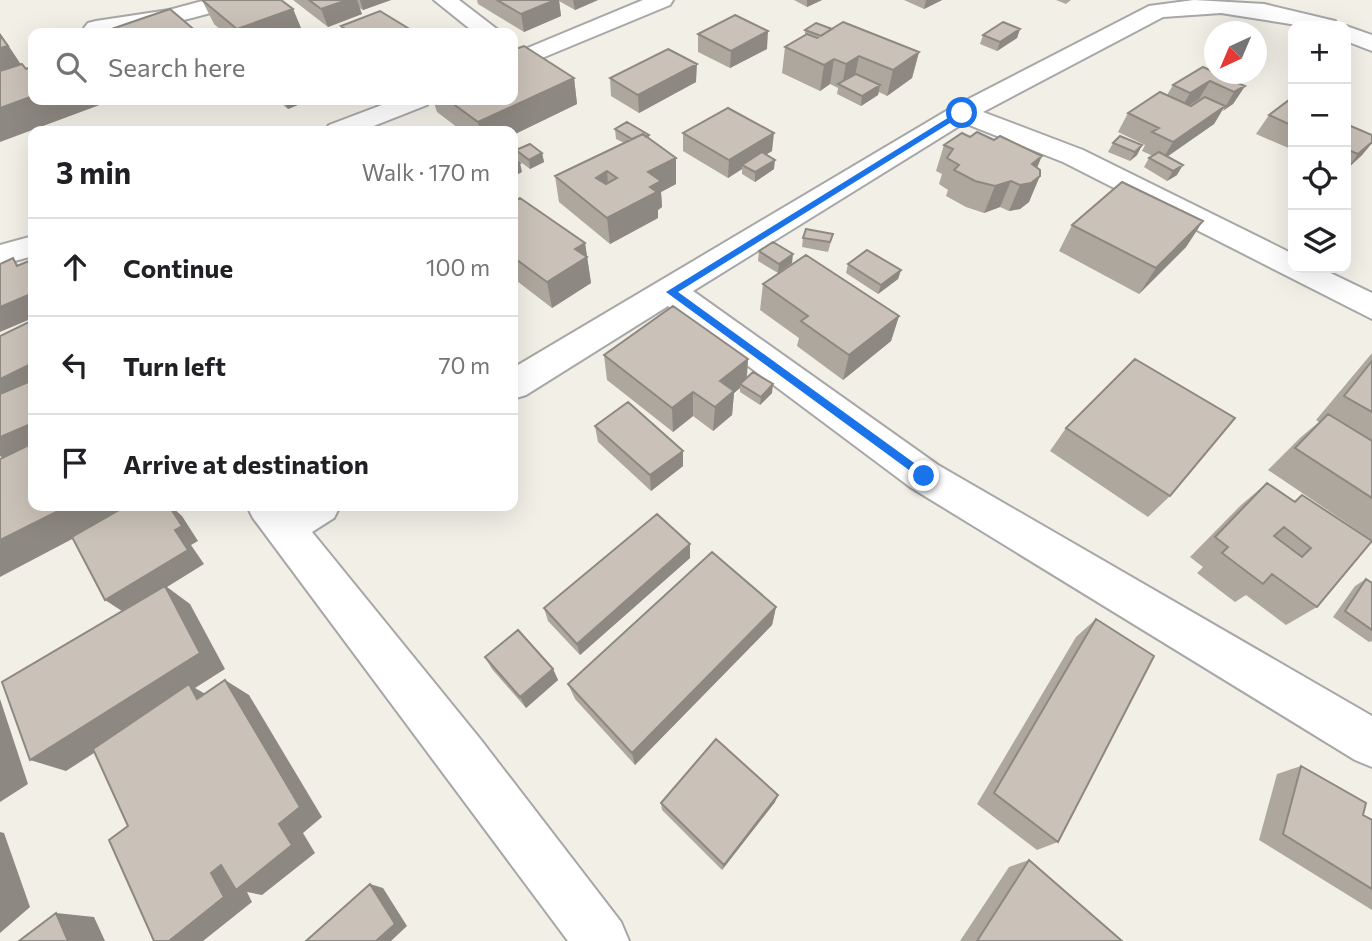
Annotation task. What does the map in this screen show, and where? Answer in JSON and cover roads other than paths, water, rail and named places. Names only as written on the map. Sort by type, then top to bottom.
[{"type":"street","points":[[96,28],[171,16],[231,0]]},
{"type":"street","points":[[444,0],[483,28]]},
{"type":"street","points":[[518,56],[662,0]]},
{"type":"street","points":[[518,382],[671,292],[962,113],[1157,11],[1183,3],[1212,2],[1282,13],[1310,21]]},
{"type":"street","points":[[1351,35],[1372,44]]},
{"type":"street","points":[[351,126],[405,105]]},
{"type":"street","points":[[962,113],[1073,156],[1288,265]]},
{"type":"street","points":[[0,255],[28,247]]},
{"type":"street","points":[[1304,273],[1372,307]]},
{"type":"street","points":[[671,292],[924,476],[1372,743]]},
{"type":"street","points":[[291,513],[464,757],[602,941]]}]
